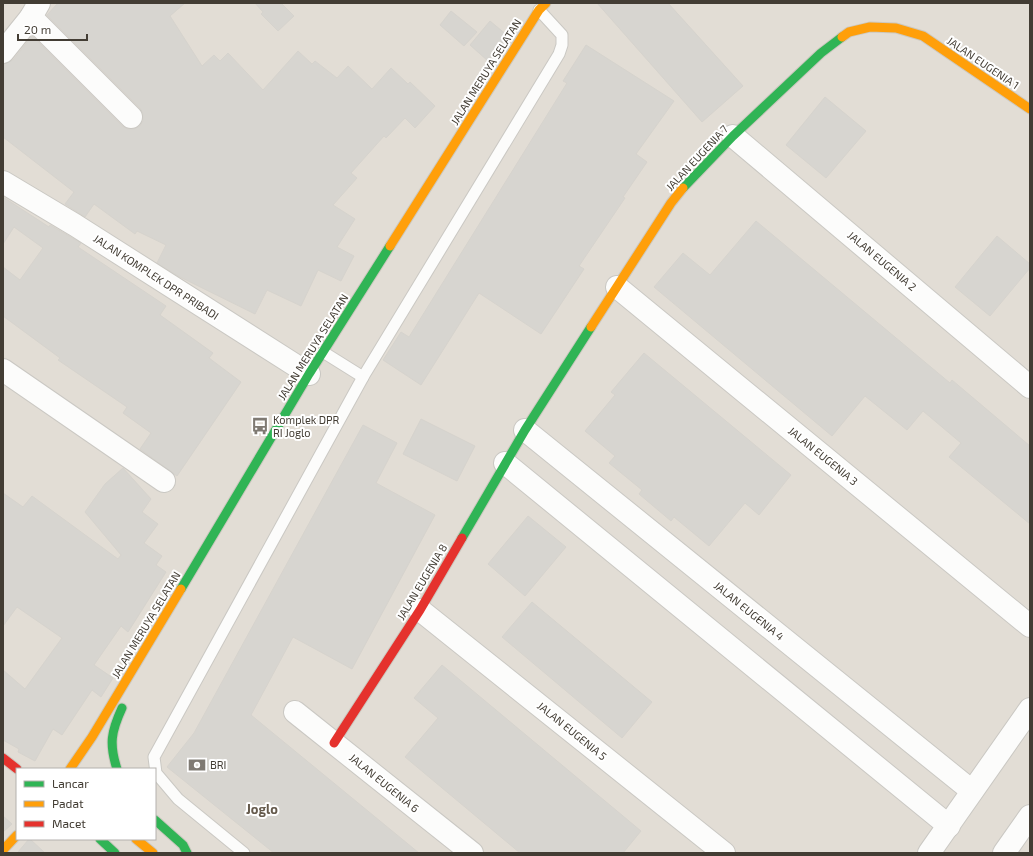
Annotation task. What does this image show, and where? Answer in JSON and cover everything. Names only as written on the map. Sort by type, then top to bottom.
[{"type":"main road","name":"JALAN MERUYA SELATAN","points":[[71,768],[92,737],[133,670],[309,374],[543,6]]},
{"type":"main road","name":"JALAN EUGENIA 7","points":[[525,430],[671,203],[694,175],[733,136],[822,53],[849,32],[870,27],[896,28],[923,36]]},
{"type":"main road","name":"JALAN EUGENIA 1","points":[[923,36],[1030,108]]},
{"type":"main road","name":"JALAN EUGENIA 8","points":[[334,743],[420,610],[525,430]]},
{"type":"main road","points":[[117,768],[110,742],[112,729],[127,697],[133,670]]},
{"type":"main road","points":[[3,758],[16,768]]},
{"type":"main road","points":[[156,821],[183,845],[187,853]]},
{"type":"main road","points":[[3,850],[16,835]]},
{"type":"main road","points":[[101,840],[115,853]]},
{"type":"main road","points":[[137,840],[153,853]]},
{"type":"street","points":[[3,52],[35,10],[131,117]]},
{"type":"street","name":"JALAN EUGENIA 2","points":[[733,136],[1030,387]]},
{"type":"street","name":"JALAN KOMPLEK DPR PRIBADI","points":[[3,182],[75,225],[309,374]]},
{"type":"street","name":"JALAN EUGENIA 3","points":[[616,287],[1030,626]]},
{"type":"street","points":[[3,370],[164,481]]},
{"type":"street","name":"JALAN EUGENIA 4","points":[[525,430],[972,792]]},
{"type":"street","points":[[505,463],[949,826]]},
{"type":"street","name":"JALAN EUGENIA 5","points":[[420,610],[724,853]]},
{"type":"street","points":[[929,853],[1030,708]]},
{"type":"street","name":"JALAN EUGENIA 6","points":[[295,712],[472,853]]},
{"type":"street","points":[[1004,853],[1026,830]]},
{"type":"lane","points":[[155,768],[154,757],[363,377],[559,54],[562,45],[562,35],[543,6]]},
{"type":"lane","points":[[323,352],[363,377]]},
{"type":"lane","points":[[156,772],[178,799],[244,853]]},
{"type":"shaded area","points":[[3,3],[1030,3],[1030,853],[3,853]]},
{"type":"building","points":[[58,3],[185,3],[170,16],[202,66],[214,55],[220,61],[228,53],[263,90],[298,51],[312,64],[315,61],[337,78],[348,66],[372,89],[391,68],[408,84],[410,82],[435,106],[415,128],[405,118],[386,138],[384,136],[351,173],[357,178],[333,205],[355,219],[337,247],[354,256],[341,281],[318,270],[301,306],[267,290],[255,314],[178,276],[157,263],[166,245],[137,231],[135,234],[94,204],[85,217],[65,204],[74,192],[3,137],[4,64],[13,60],[32,36],[122,126],[128,129],[134,129],[140,126],[143,121],[143,114],[140,108],[47,15]]},
{"type":"building","points":[[255,3],[281,3],[294,16],[278,31],[261,14],[263,12]]},
{"type":"building","points":[[597,3],[668,3],[743,86],[702,122]]},
{"type":"building","points":[[451,11],[477,32],[464,46],[440,25]]},
{"type":"building","points":[[490,21],[508,36],[488,61],[470,45]]},
{"type":"building","points":[[586,45],[674,101],[636,154],[647,162],[623,197],[625,198],[579,266],[584,269],[541,334],[479,293],[421,385],[383,360],[401,332],[409,337],[567,83],[563,81]]},
{"type":"building","points":[[825,97],[866,131],[826,178],[786,145]]},
{"type":"building","points":[[3,197],[49,227],[50,225],[81,243],[78,247],[166,306],[160,315],[213,353],[209,358],[241,382],[177,476],[140,449],[151,433],[123,413],[127,407],[58,360],[60,358],[3,316],[3,267],[20,280],[43,248],[14,227],[3,244]]},
{"type":"building","points":[[756,221],[950,383],[952,380],[1030,446],[1030,524],[949,457],[961,443],[923,411],[907,430],[865,396],[832,436],[654,287],[683,253],[710,275]]},
{"type":"building","points":[[997,236],[1030,264],[1030,268],[990,316],[955,287]]},
{"type":"building","points":[[644,353],[791,475],[759,515],[745,503],[709,546],[674,517],[671,521],[639,494],[642,490],[609,463],[615,456],[585,431],[615,395],[611,392]]},
{"type":"building","points":[[421,419],[475,446],[457,481],[403,454]]},
{"type":"building","points":[[363,425],[397,443],[376,483],[435,515],[352,669],[293,637],[251,715],[419,853],[274,853],[167,767],[194,733]]},
{"type":"building","points":[[123,468],[151,499],[142,512],[158,524],[144,543],[162,556],[156,565],[166,572],[128,632],[121,626],[94,665],[113,678],[101,697],[92,690],[62,735],[53,729],[35,761],[18,752],[19,749],[3,740],[3,670],[25,689],[62,638],[17,607],[3,626],[3,493],[23,507],[32,496],[118,559],[121,555],[85,512],[105,484]]},
{"type":"building","points":[[528,516],[566,547],[525,596],[488,564]]},
{"type":"building","points":[[532,602],[652,702],[622,738],[502,637]]},
{"type":"building","points":[[442,665],[641,831],[623,853],[520,853],[405,757],[438,718],[414,698]]},
{"type":"building","points":[[3,816],[12,824],[3,832]]},
{"type":"building","points":[[28,840],[31,840],[45,853],[18,852]]},
{"type":"traffic: fast","points":[[683,188],[733,136],[821,53],[842,37]]},
{"type":"traffic: fast","points":[[181,589],[309,374],[390,246]]},
{"type":"traffic: fast","points":[[462,538],[525,430],[591,327]]},
{"type":"traffic: fast","points":[[117,768],[114,760],[112,738],[115,724],[122,708]]},
{"type":"traffic: fast","points":[[156,821],[183,845],[187,853]]},
{"type":"traffic: fast","points":[[101,840],[115,853]]},
{"type":"traffic: slow","points":[[390,246],[539,10],[546,3]]},
{"type":"traffic: slow","points":[[842,37],[849,32],[870,27],[896,28],[923,36],[1030,109]]},
{"type":"traffic: slow","points":[[591,327],[671,203],[683,188]]},
{"type":"traffic: slow","points":[[71,768],[92,737],[181,589]]},
{"type":"traffic: slow","points":[[3,850],[16,836]]},
{"type":"traffic: slow","points":[[137,840],[153,853]]},
{"type":"traffic: jam","points":[[334,743],[420,610],[462,538]]},
{"type":"traffic: jam","points":[[3,758],[16,768]]},
{"type":"place","name":"Komplek DPR RI Joglo","points":[[260,426]]},
{"type":"place","name":"BRI","points":[[197,765]]},
{"type":"district","name":"Joglo","points":[[262,809]]}]
